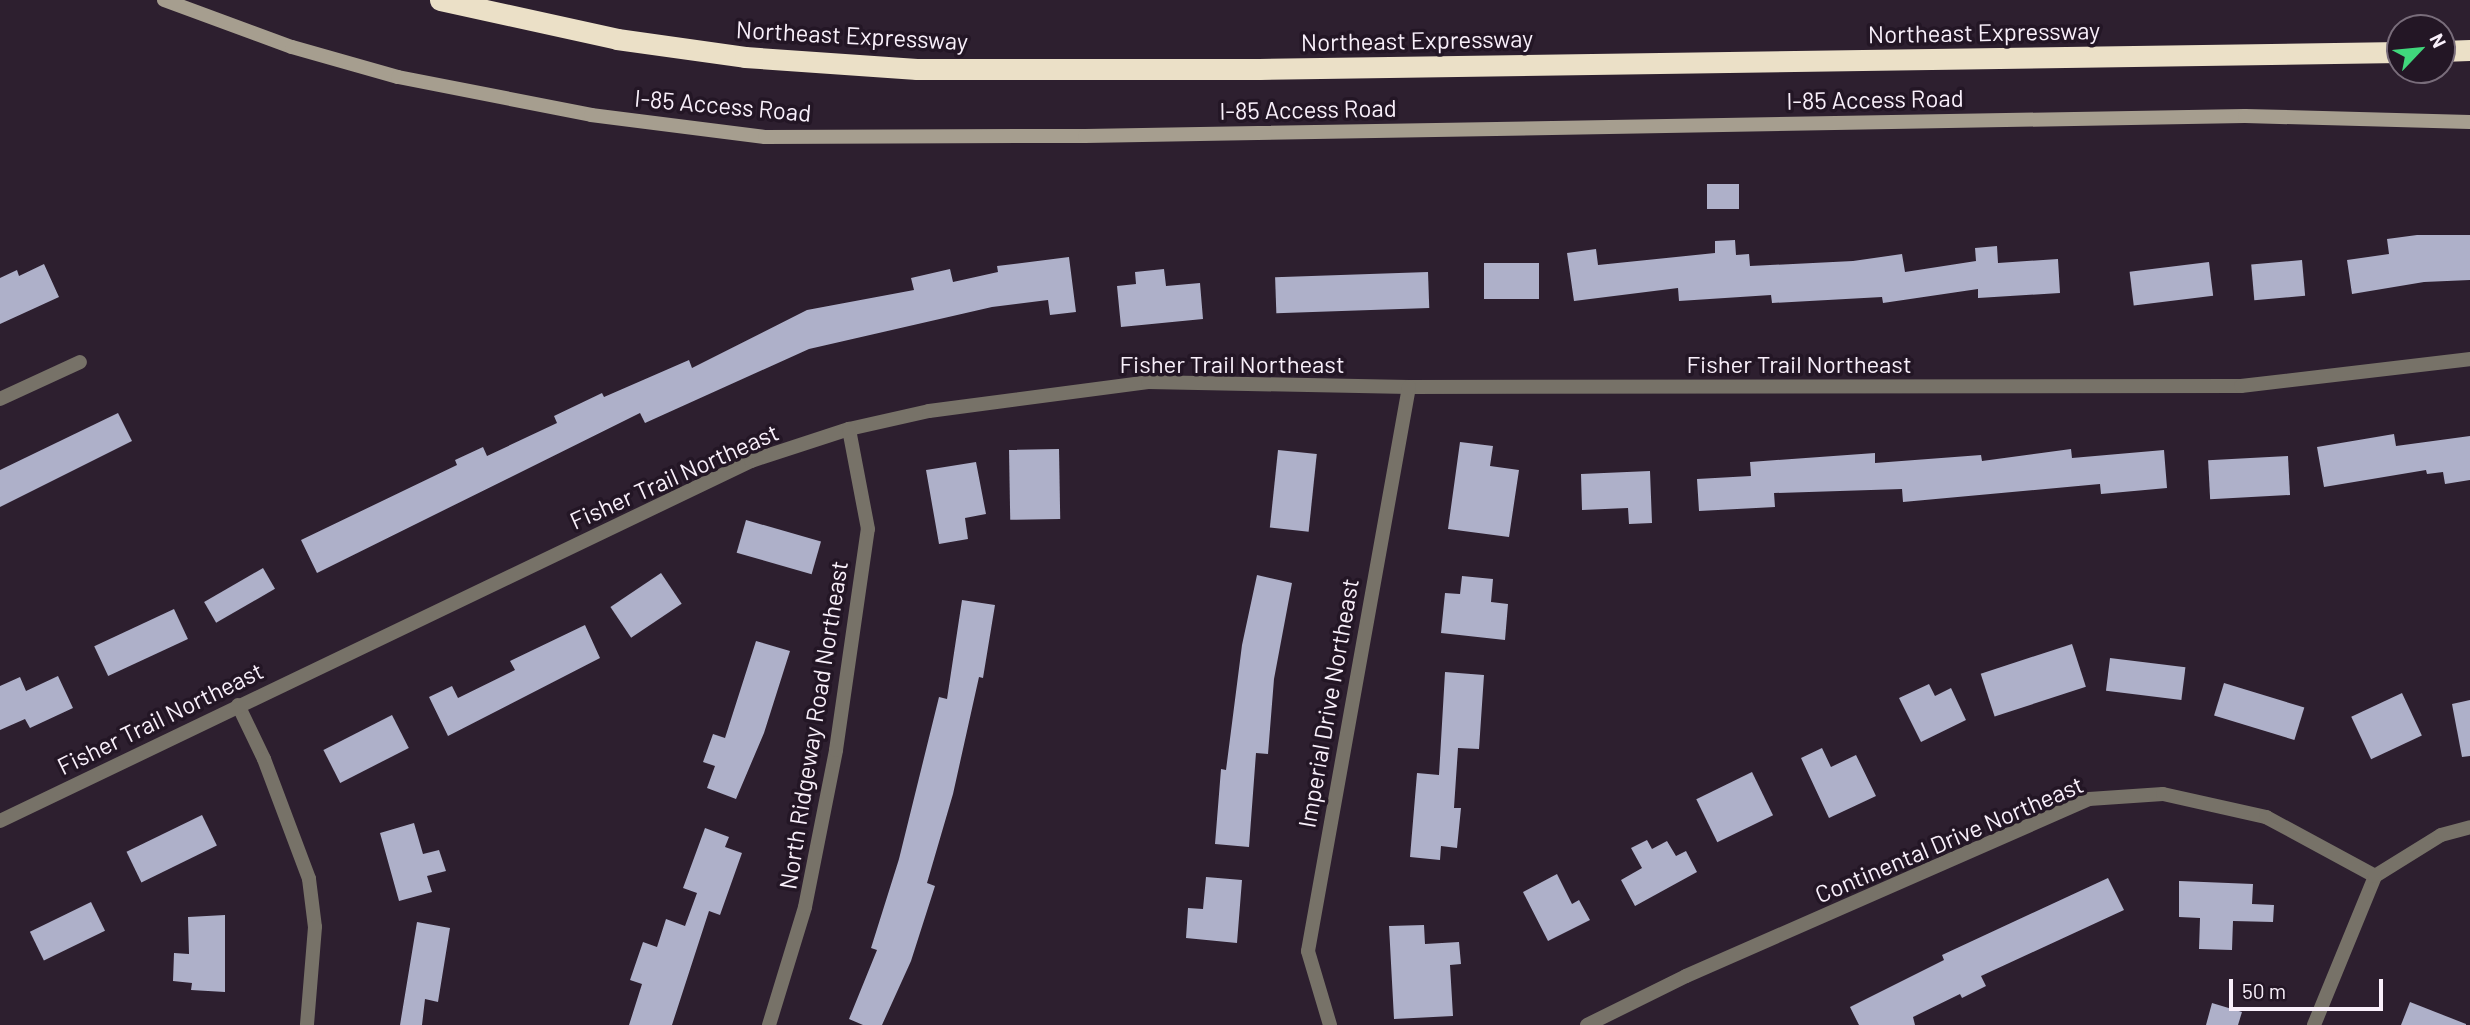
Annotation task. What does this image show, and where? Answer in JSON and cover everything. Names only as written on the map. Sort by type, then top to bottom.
[{"type":"highway","name":"Northeast Expressway","points":[[440,0],[617,39],[745,57],[918,69],[1259,69],[2386,51]]},
{"type":"main road","name":"I-85 Access Road","points":[[164,0],[292,47],[398,77],[591,115],[765,137],[1099,136],[2245,116],[2470,121]]},
{"type":"street","name":"Fisher Trail Northeast","points":[[0,821],[751,461],[849,429],[929,411],[1148,382],[1409,387],[2241,386],[2470,359]]},
{"type":"street","points":[[0,399],[80,362]]},
{"type":"street","name":"Imperial Drive Northeast","points":[[1330,1025],[1308,951],[1409,387]]},
{"type":"street","name":"North Ridgeway Road Northeast","points":[[769,1025],[806,907],[836,750],[868,528],[849,429]]},
{"type":"street","points":[[238,705],[264,759],[309,879],[315,927],[307,1025]]},
{"type":"street","name":"Continental Drive Northeast","points":[[1587,1025],[1686,976],[2089,799],[2163,794],[2266,817],[2375,876]]},
{"type":"street","points":[[2314,1025],[2375,876],[2441,835],[2470,827]]},
{"type":"building","points":[[1707,184],[1739,184],[1739,209],[1707,209]]},
{"type":"building","points":[[2417,235],[2470,235],[2470,280],[2424,282],[2352,294],[2347,260],[2389,254],[2387,239]]},
{"type":"building","points":[[1735,240],[1736,255],[1749,254],[1750,266],[1853,261],[1902,254],[1905,272],[1976,261],[1975,248],[1997,246],[1998,263],[2058,259],[2060,293],[1978,298],[1978,289],[1883,303],[1882,297],[1772,303],[1771,295],[1679,301],[1678,288],[1574,301],[1567,253],[1596,249],[1598,265],[1715,253],[1715,241]]},
{"type":"building","points":[[1069,257],[1076,312],[1050,315],[1048,300],[992,307],[809,349],[645,423],[640,413],[317,573],[301,540],[457,465],[455,460],[483,447],[487,456],[557,423],[554,416],[602,393],[604,397],[689,360],[692,368],[807,310],[914,290],[911,278],[950,269],[953,282],[998,272],[997,266]]},
{"type":"building","points":[[2302,260],[2305,296],[2254,300],[2251,264]]},
{"type":"building","points":[[2209,262],[2213,296],[2134,305],[2130,272]]},
{"type":"building","points":[[1484,263],[1539,263],[1539,299],[1484,299]]},
{"type":"building","points":[[44,264],[59,297],[0,324],[0,278],[17,270],[19,276]]},
{"type":"building","points":[[1164,269],[1166,286],[1200,283],[1203,319],[1121,327],[1117,286],[1136,284],[1135,272]]},
{"type":"building","points":[[1428,272],[1429,308],[1276,313],[1275,277]]},
{"type":"building","points":[[118,413],[132,441],[0,507],[0,470]]},
{"type":"building","points":[[2394,434],[2396,446],[2470,436],[2470,480],[2445,484],[2443,472],[2427,474],[2426,470],[2324,487],[2317,447]]},
{"type":"building","points":[[1460,442],[1493,446],[1490,466],[1519,470],[1509,537],[1448,529]]},
{"type":"building","points":[[1059,449],[1060,519],[1010,520],[1009,450]]},
{"type":"building","points":[[2071,449],[2072,458],[2164,450],[2167,488],[2101,494],[2100,484],[1903,502],[1902,489],[1774,493],[1775,507],[1699,511],[1697,479],[1751,476],[1750,462],[1875,453],[1875,463],[1981,455],[1982,461]]},
{"type":"building","points":[[1278,450],[1317,454],[1309,532],[1270,528]]},
{"type":"building","points":[[2288,456],[2290,495],[2210,499],[2208,460]]},
{"type":"building","points":[[976,462],[986,514],[965,518],[968,539],[939,544],[926,470]]},
{"type":"building","points":[[1650,471],[1652,523],[1629,524],[1628,508],[1582,510],[1581,474]]},
{"type":"building","points":[[746,520],[821,541],[812,574],[737,553]]},
{"type":"building","points":[[263,568],[275,589],[216,623],[204,602]]},
{"type":"building","points":[[661,573],[682,604],[631,638],[610,607]]},
{"type":"building","points":[[1257,575],[1292,583],[1274,679],[1268,754],[1256,753],[1249,847],[1215,844],[1221,769],[1226,770],[1242,645]]},
{"type":"building","points":[[1462,576],[1493,579],[1491,602],[1508,604],[1505,640],[1441,633],[1445,593],[1460,594]]},
{"type":"building","points":[[962,600],[995,605],[983,678],[979,677],[953,794],[927,883],[935,886],[911,961],[882,1025],[863,1025],[849,1019],[877,950],[871,948],[899,859],[939,697],[947,699]]},
{"type":"building","points":[[174,609],[188,639],[108,676],[94,646]]},
{"type":"building","points":[[585,625],[600,658],[448,736],[429,697],[452,686],[458,698],[515,670],[510,661]]},
{"type":"building","points":[[756,641],[790,651],[764,733],[736,799],[707,788],[715,766],[703,762],[713,734],[725,738]]},
{"type":"building","points":[[2072,644],[2086,687],[1995,716],[1981,674]]},
{"type":"building","points":[[2110,658],[2185,667],[2181,700],[2106,691]]},
{"type":"building","points":[[1445,672],[1484,675],[1479,749],[1458,748],[1454,808],[1461,808],[1457,848],[1441,846],[1440,860],[1410,857],[1417,773],[1439,775]]},
{"type":"building","points":[[58,676],[73,708],[30,728],[25,719],[0,730],[0,686],[20,677],[26,691]]},
{"type":"building","points":[[2224,683],[2304,708],[2294,740],[2214,716]]},
{"type":"building","points":[[1929,684],[1935,696],[1951,688],[1966,720],[1921,742],[1899,698]]},
{"type":"building","points":[[2402,693],[2422,736],[2371,759],[2351,717]]},
{"type":"building","points":[[2470,700],[2470,756],[2462,757],[2452,704]]},
{"type":"building","points":[[392,715],[409,748],[340,783],[323,750]]},
{"type":"building","points":[[1822,748],[1831,767],[1856,755],[1876,796],[1829,818],[1801,758]]},
{"type":"building","points":[[1752,772],[1773,815],[1717,842],[1696,799]]},
{"type":"building","points":[[202,815],[217,846],[141,882],[127,852]]},
{"type":"building","points":[[414,823],[423,854],[439,850],[446,871],[427,876],[432,892],[399,901],[380,833]]},
{"type":"building","points":[[705,828],[729,837],[725,847],[742,853],[720,915],[709,911],[672,1025],[629,1025],[642,984],[630,980],[643,942],[657,947],[666,919],[685,926],[697,893],[683,888]]},
{"type":"building","points":[[1647,840],[1652,849],[1667,841],[1676,856],[1686,851],[1697,872],[1635,906],[1621,880],[1642,868],[1631,848]]},
{"type":"building","points":[[1557,874],[1572,904],[1579,900],[1590,920],[1548,941],[1523,892]]},
{"type":"building","points":[[1206,877],[1242,880],[1237,943],[1186,938],[1188,908],[1203,909]]},
{"type":"building","points":[[2108,878],[2124,910],[1981,976],[1986,986],[1962,998],[1960,994],[1913,1017],[1915,1025],[1859,1025],[1850,1007],[1944,960],[1942,955]]},
{"type":"building","points":[[2179,881],[2253,884],[2252,904],[2274,905],[2273,922],[2233,921],[2232,950],[2199,949],[2200,918],[2179,917]]},
{"type":"building","points":[[91,902],[105,931],[44,961],[30,932]]},
{"type":"building","points":[[225,915],[225,992],[191,990],[192,983],[173,981],[174,953],[189,954],[188,917]]},
{"type":"building","points":[[417,922],[450,928],[438,1002],[425,999],[422,1025],[400,1025]]},
{"type":"building","points":[[1424,925],[1425,944],[1459,942],[1461,964],[1450,965],[1453,1016],[1394,1019],[1389,926]]},
{"type":"building","points":[[2410,1002],[2466,1024],[2466,1025],[2401,1025]]},
{"type":"building","points":[[2212,1003],[2242,1012],[2238,1025],[2206,1025]]}]
